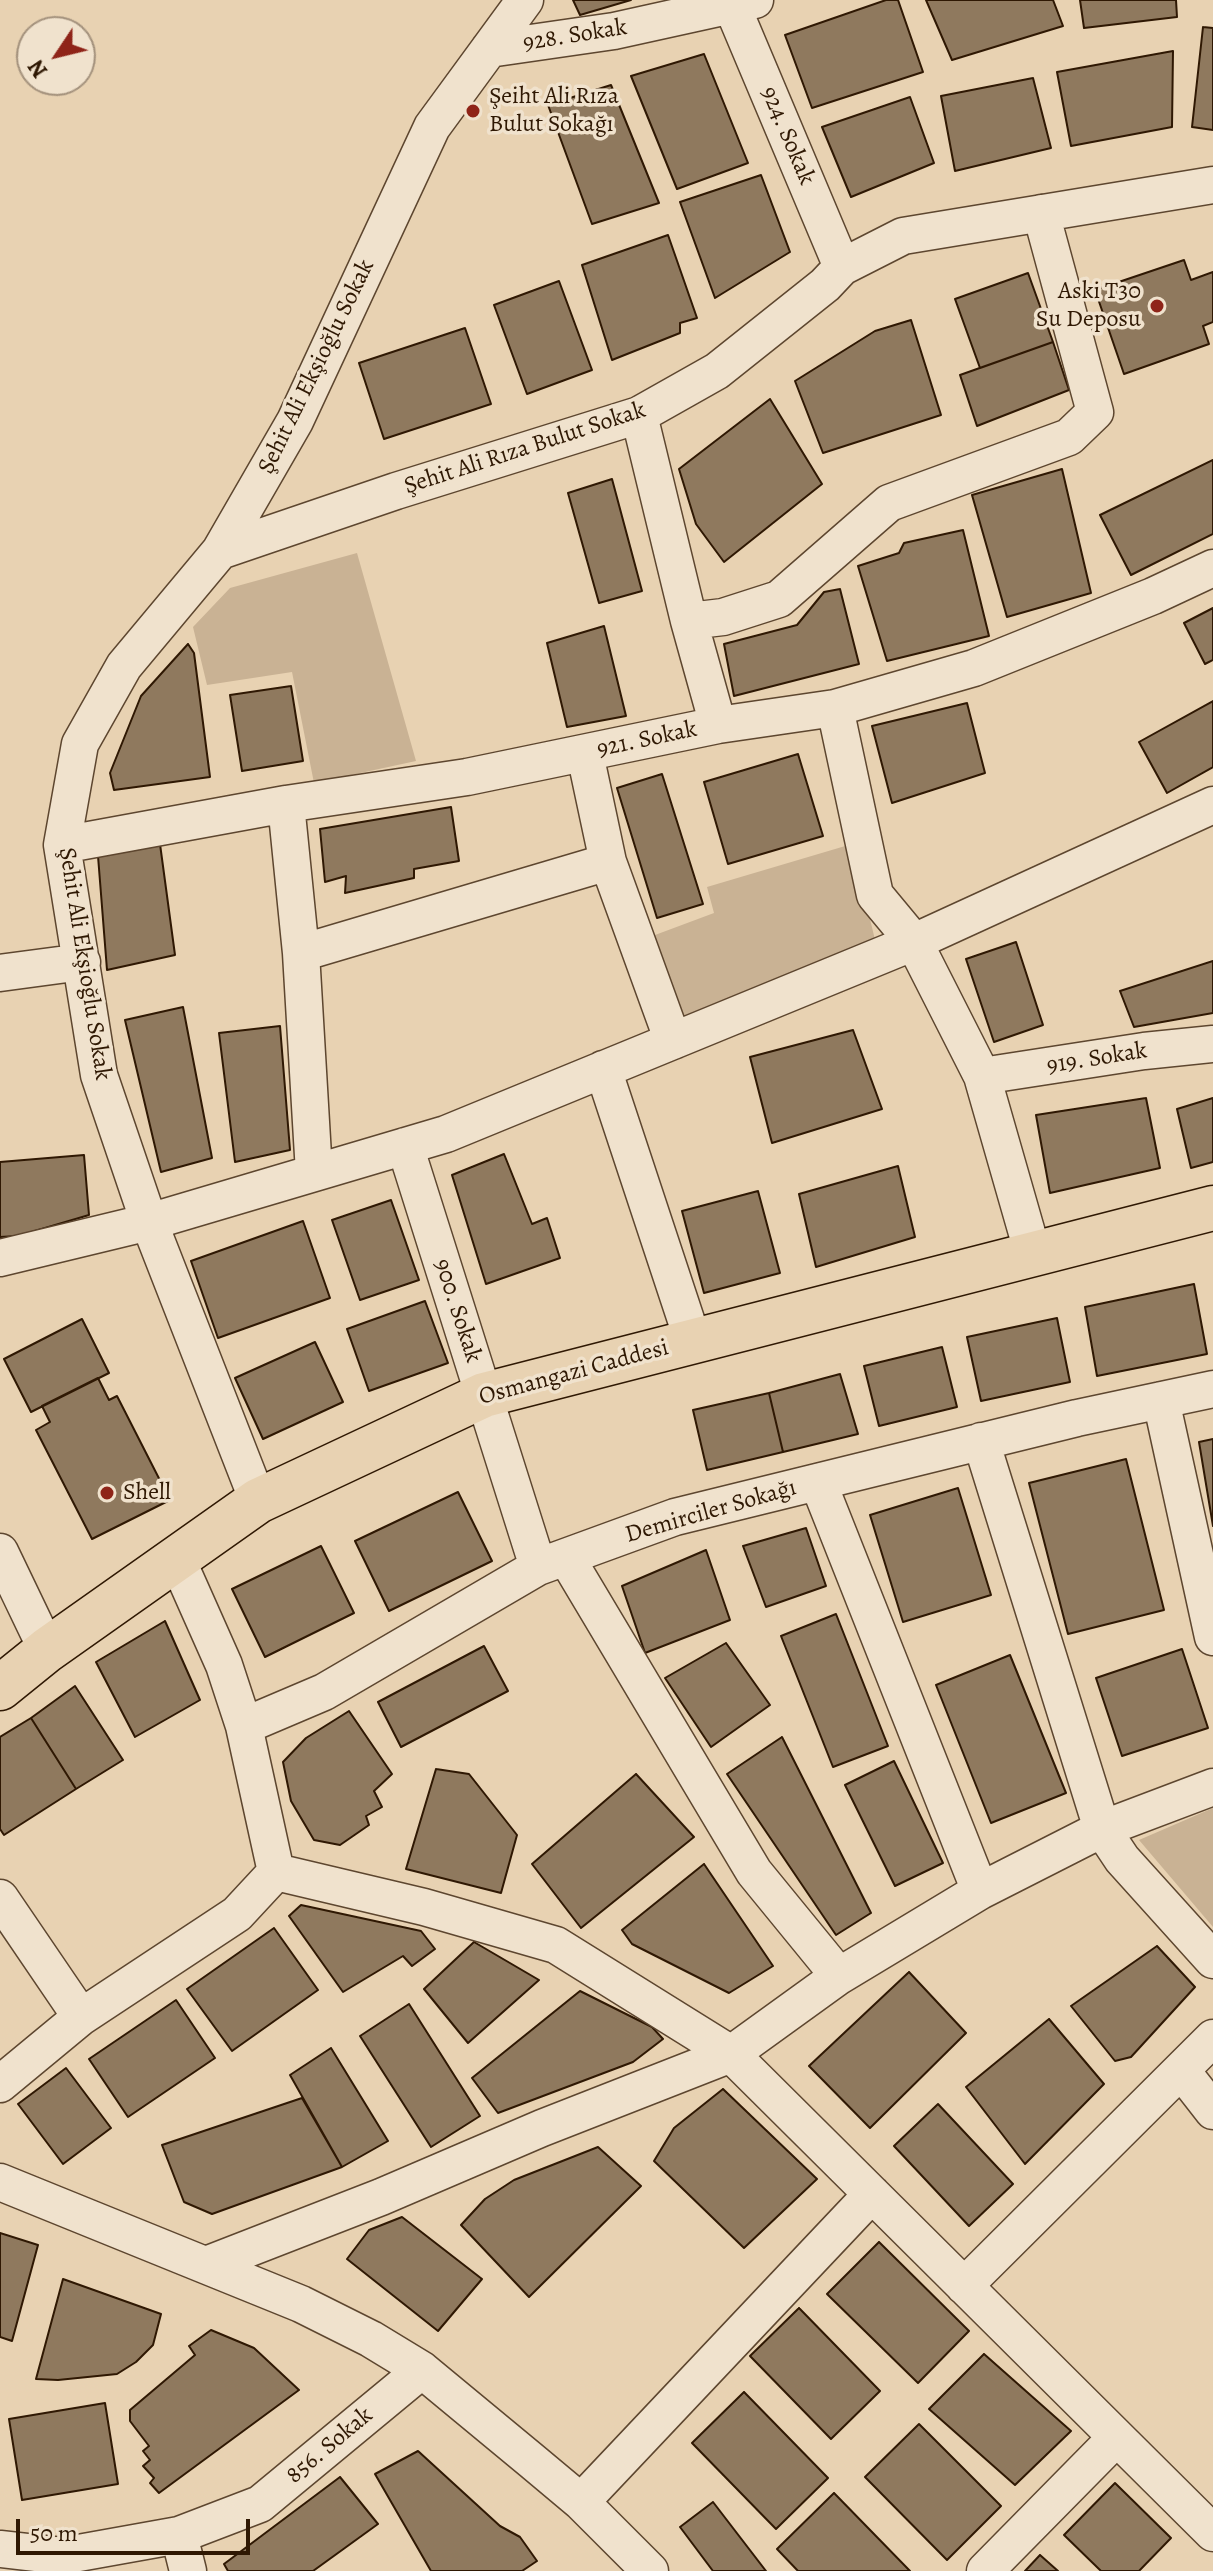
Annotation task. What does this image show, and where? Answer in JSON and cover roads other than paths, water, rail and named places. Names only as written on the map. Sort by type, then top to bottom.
[{"type":"main road","name":"Osmangazi Caddesi","points":[[0,1688],[47,1650],[258,1501],[484,1395],[1213,1208]]},
{"type":"street","name":"Şehit Ali Ekşioğlu Sokak","points":[[258,1501],[149,1222],[99,1075],[62,845],[80,744],[124,666],[220,551],[295,421],[432,127],[525,0]]},
{"type":"street","name":"928. Sokak","points":[[489,49],[614,31],[743,3]]},
{"type":"street","name":"924. Sokak","points":[[743,3],[842,267]]},
{"type":"street","name":"Şehit Ali Rıza Bulut Sokak","points":[[220,551],[396,491],[639,415],[717,371],[825,285],[842,267],[903,236],[1213,185]]},
{"type":"street","points":[[689,621],[723,617],[779,599],[889,503],[1069,437],[1095,412],[1041,213]]},
{"type":"street","points":[[639,415],[689,621],[718,725]]},
{"type":"street","name":"921. Sokak","points":[[62,845],[286,804],[467,777],[718,725],[835,708],[974,668],[1153,596],[1213,568]]},
{"type":"street","points":[[835,708],[875,895],[914,942],[982,1076],[1033,1254]]},
{"type":"street","points":[[585,754],[608,862],[673,1041]]},
{"type":"street","points":[[286,804],[301,953],[314,1173]]},
{"type":"street","points":[[0,1258],[149,1222],[446,1134],[914,942],[1213,805]]},
{"type":"street","points":[[301,953],[608,862]]},
{"type":"street","points":[[0,973],[82,962]]},
{"type":"street","name":"919. Sokak","points":[[982,1076],[1144,1051],[1213,1044]]},
{"type":"street","points":[[603,1069],[693,1341]]},
{"type":"street","name":"900. Sokak","points":[[405,1146],[484,1395],[552,1562],[754,1872],[839,1976]]},
{"type":"street","name":"Demirciler Sokağı","points":[[244,1726],[324,1692],[552,1562],[675,1517],[981,1441],[1213,1389]]},
{"type":"street","points":[[1161,1400],[1213,1637]]},
{"type":"street","points":[[981,1441],[1102,1829],[1122,1859],[1213,1960]]},
{"type":"street","points":[[818,1482],[980,1891]]},
{"type":"street","points":[[0,1552],[47,1650]]},
{"type":"street","points":[[176,1557],[224,1665],[244,1726],[276,1872]]},
{"type":"street","points":[[206,2265],[731,2054],[839,1976],[980,1891],[1102,1829],[1213,1787]]},
{"type":"street","points":[[0,2084],[81,2017],[237,1914],[276,1872]]},
{"type":"street","points":[[276,1872],[424,1907],[556,1945],[731,2054],[1213,2533]]},
{"type":"street","points":[[0,1898],[81,2017]]},
{"type":"street","points":[[964,2286],[1213,2038]]},
{"type":"street","points":[[1181,2070],[1213,2111]]},
{"type":"street","points":[[0,2182],[301,2304],[371,2339],[422,2370],[581,2502],[650,2571]]},
{"type":"street","points":[[581,2502],[872,2194]]},
{"type":"street","name":"856. Sokak","points":[[0,2549],[62,2556],[179,2535],[260,2504],[422,2370]]},
{"type":"street","points":[[985,2571],[1116,2438]]},
{"type":"street","points":[[179,2535],[188,2571]]},
{"type":"place","name":"Şeiht Ali Rıza Bulut Sokağı","points":[[473,111]]},
{"type":"place","name":"Aski T30 Su Deposu","points":[[1157,306]]},
{"type":"place","name":"Shell","points":[[107,1493]]}]
